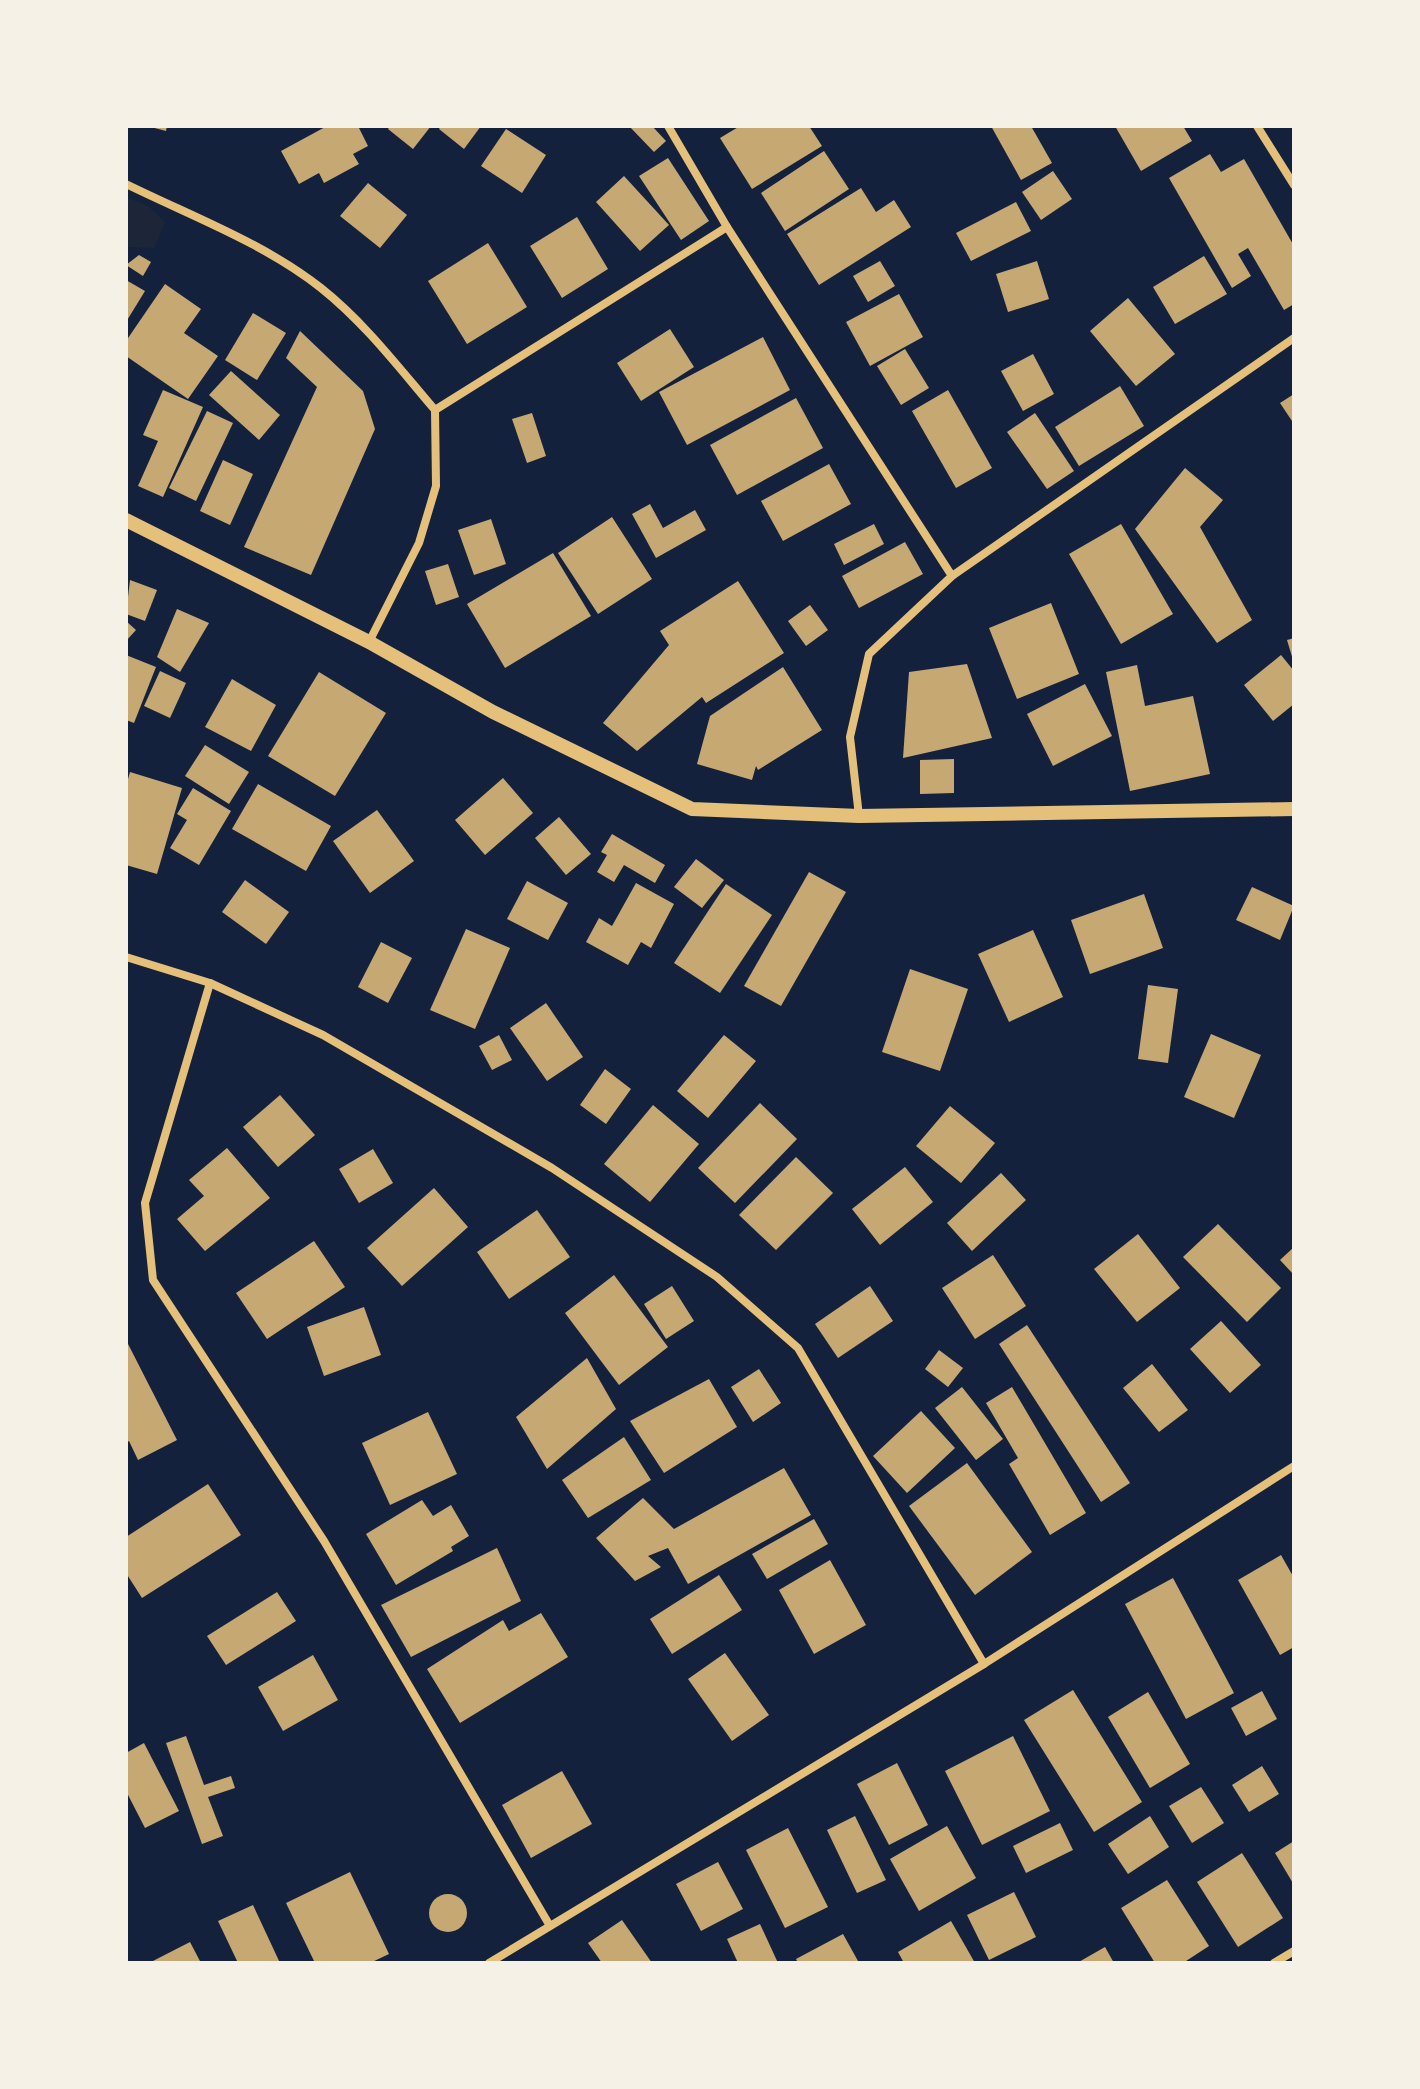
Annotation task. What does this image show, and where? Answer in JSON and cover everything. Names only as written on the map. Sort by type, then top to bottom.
[{"type":"street","points":[[668,126],[727,227],[952,576]]},
{"type":"street","points":[[1257,126],[1294,185]]},
{"type":"street","points":[[126,184],[278,258],[322,289],[362,325],[435,410],[436,486],[419,543],[369,642]]},
{"type":"street","points":[[435,410],[727,227]]},
{"type":"street","points":[[859,816],[850,737],[869,654],[952,576],[1294,338]]},
{"type":"street","points":[[126,520],[369,642],[493,712],[692,809],[859,816],[1294,809]]},
{"type":"street","points":[[126,957],[210,983],[323,1035],[552,1168],[717,1277],[798,1348],[984,1664]]},
{"type":"street","points":[[210,983],[145,1203],[153,1280],[324,1541],[550,1926]]},
{"type":"street","points":[[494,1962],[984,1664],[1294,1466]]},
{"type":"street","points":[[1274,1963],[1294,1951]]},
{"type":"shaded area","points":[[126,197],[148,206],[165,222],[154,248],[126,247]]},
{"type":"building","points":[[147,126],[167,126],[166,131]]},
{"type":"building","points":[[327,126],[358,126],[368,146],[353,154],[359,164],[324,183],[319,173],[299,184],[281,151]]},
{"type":"building","points":[[390,126],[431,126],[413,149],[388,129]]},
{"type":"building","points":[[441,126],[481,126],[464,149],[439,129]]},
{"type":"building","points":[[629,126],[652,126],[666,141],[654,152]]},
{"type":"building","points":[[740,126],[809,126],[822,146],[752,189],[720,138]]},
{"type":"building","points":[[991,126],[1031,126],[1052,163],[1021,180]]},
{"type":"building","points":[[1115,126],[1183,126],[1192,141],[1141,171]]},
{"type":"building","points":[[506,129],[546,155],[522,193],[481,166]]},
{"type":"building","points":[[824,151],[849,189],[785,231],[761,193]]},
{"type":"building","points":[[1210,154],[1221,172],[1244,159],[1294,246],[1294,304],[1284,310],[1248,248],[1238,254],[1251,276],[1232,288],[1169,178]]},
{"type":"building","points":[[668,158],[709,221],[681,240],[639,176]]},
{"type":"building","points":[[1053,171],[1072,199],[1041,220],[1022,192]]},
{"type":"building","points":[[624,176],[669,225],[640,251],[596,202]]},
{"type":"building","points":[[368,183],[407,215],[380,248],[340,216]]},
{"type":"building","points":[[861,188],[876,212],[894,200],[911,227],[819,285],[787,234]]},
{"type":"building","points":[[1016,202],[1031,231],[971,261],[956,233]]},
{"type":"building","points":[[577,217],[608,269],[562,298],[530,246]]},
{"type":"building","points":[[488,243],[527,307],[467,344],[428,281]]},
{"type":"building","points":[[139,255],[151,262],[143,276],[126,265]]},
{"type":"building","points":[[1204,256],[1227,294],[1175,324],[1153,287]]},
{"type":"building","points":[[880,261],[895,286],[868,302],[853,276]]},
{"type":"building","points":[[1037,261],[1049,299],[1008,312],[996,274]]},
{"type":"building","points":[[126,280],[145,291],[126,322]]},
{"type":"building","points":[[165,284],[201,309],[184,333],[218,356],[188,399],[126,356],[126,341]]},
{"type":"building","points":[[899,294],[923,337],[870,366],[846,322]]},
{"type":"building","points":[[1128,298],[1175,354],[1136,386],[1090,331]]},
{"type":"building","points":[[253,313],[286,333],[257,380],[225,360]]},
{"type":"building","points":[[670,329],[694,367],[641,401],[617,363]]},
{"type":"building","points":[[300,331],[363,391],[375,429],[311,575],[244,547],[317,387],[286,358]]},
{"type":"building","points":[[763,337],[790,390],[687,445],[659,392]]},
{"type":"building","points":[[905,349],[929,388],[901,405],[877,366]]},
{"type":"building","points":[[1033,354],[1054,394],[1023,411],[1001,371]]},
{"type":"building","points":[[231,371],[280,415],[259,440],[209,395]]},
{"type":"building","points":[[1120,386],[1144,426],[1079,466],[1055,427]]},
{"type":"building","points":[[163,390],[203,407],[163,497],[138,486],[158,441],[143,435]]},
{"type":"building","points":[[948,390],[992,468],[956,488],[912,411]]},
{"type":"building","points":[[1294,394],[1294,424],[1280,403]]},
{"type":"building","points":[[796,398],[823,448],[737,495],[710,445]]},
{"type":"building","points":[[207,411],[233,423],[196,501],[169,488]]},
{"type":"building","points":[[532,413],[546,456],[527,463],[512,419]]},
{"type":"building","points":[[1035,413],[1074,471],[1047,489],[1007,432]]},
{"type":"building","points":[[223,460],[253,474],[230,525],[200,511]]},
{"type":"building","points":[[829,464],[851,504],[783,541],[761,501]]},
{"type":"building","points":[[1185,468],[1223,500],[1200,527],[1252,620],[1217,643],[1135,529]]},
{"type":"building","points":[[650,504],[663,528],[695,510],[706,530],[656,558],[632,514]]},
{"type":"building","points":[[612,517],[652,579],[598,614],[558,553]]},
{"type":"building","points":[[491,519],[506,564],[474,575],[458,530]]},
{"type":"building","points":[[874,524],[884,544],[844,565],[834,544]]},
{"type":"building","points":[[1121,524],[1173,614],[1121,644],[1069,554]]},
{"type":"building","points":[[905,542],[923,574],[859,608],[842,576]]},
{"type":"building","points":[[553,553],[591,616],[505,668],[467,604]]},
{"type":"building","points":[[448,564],[459,597],[436,605],[425,571]]},
{"type":"building","points":[[130,580],[157,590],[145,621],[126,614]]},
{"type":"building","points":[[738,581],[784,653],[706,703],[702,697],[637,751],[603,723],[669,645],[660,631]]},
{"type":"building","points":[[1051,603],[1079,674],[1017,699],[989,628]]},
{"type":"building","points":[[810,605],[828,630],[806,646],[788,621]]},
{"type":"building","points":[[177,609],[209,623],[180,672],[157,657]]},
{"type":"building","points":[[126,621],[136,630],[126,641]]},
{"type":"building","points":[[1294,638],[1294,660],[1293,660],[1287,640]]},
{"type":"building","points":[[126,655],[156,667],[134,723],[126,720]]},
{"type":"building","points":[[1281,655],[1294,671],[1294,704],[1273,721],[1244,685]]},
{"type":"building","points":[[967,664],[992,738],[903,758],[909,672]]},
{"type":"building","points":[[1137,665],[1145,706],[1193,696],[1210,774],[1130,791],[1106,672]]},
{"type":"building","points":[[783,667],[822,730],[758,770],[756,766],[752,780],[697,764],[710,716]]},
{"type":"building","points":[[160,671],[186,683],[170,718],[144,706]]},
{"type":"building","points":[[319,672],[386,713],[335,796],[268,756]]},
{"type":"building","points":[[232,679],[276,705],[251,751],[205,727]]},
{"type":"building","points":[[1085,684],[1112,736],[1053,766],[1027,714]]},
{"type":"building","points":[[205,745],[249,772],[229,804],[185,776]]},
{"type":"building","points":[[954,759],[954,793],[920,794],[920,760]]},
{"type":"building","points":[[130,772],[182,788],[157,874],[126,865],[126,786]]},
{"type":"building","points":[[503,778],[533,813],[485,855],[455,820]]},
{"type":"building","points":[[258,784],[331,826],[306,871],[232,829]]},
{"type":"building","points":[[193,788],[231,811],[199,865],[170,848],[187,820],[177,814]]},
{"type":"building","points":[[377,810],[414,861],[370,893],[333,841]]},
{"type":"building","points":[[559,817],[591,854],[566,875],[535,838]]},
{"type":"building","points":[[612,834],[665,865],[655,883],[624,865],[614,882],[597,872],[607,855],[601,852]]},
{"type":"building","points":[[696,859],[724,880],[702,908],[674,887]]},
{"type":"building","points":[[809,872],[846,892],[781,1006],[744,986]]},
{"type":"building","points":[[245,880],[289,912],[266,944],[222,912]]},
{"type":"building","points":[[527,881],[568,903],[548,940],[507,919]]},
{"type":"building","points":[[636,883],[674,904],[651,948],[641,942],[628,965],[586,942],[599,918],[612,926]]},
{"type":"building","points":[[726,884],[772,915],[720,993],[674,963]]},
{"type":"building","points":[[1252,887],[1294,906],[1280,940],[1236,920]]},
{"type":"building","points":[[1144,894],[1163,948],[1090,974],[1071,920]]},
{"type":"building","points":[[466,929],[510,948],[475,1029],[430,1010]]},
{"type":"building","points":[[1033,930],[1063,997],[1009,1022],[978,954]]},
{"type":"building","points":[[381,942],[412,958],[388,1003],[358,987]]},
{"type":"building","points":[[910,969],[968,989],[940,1071],[882,1052]]},
{"type":"building","points":[[1148,985],[1178,989],[1168,1063],[1138,1059]]},
{"type":"building","points":[[546,1003],[583,1057],[547,1081],[510,1028]]},
{"type":"building","points":[[1211,1034],[1261,1055],[1234,1118],[1184,1097]]},
{"type":"building","points":[[499,1035],[512,1060],[492,1070],[479,1046]]},
{"type":"building","points":[[724,1035],[756,1061],[708,1118],[677,1091]]},
{"type":"building","points":[[605,1069],[631,1089],[606,1124],[580,1105]]},
{"type":"building","points":[[280,1095],[315,1135],[278,1167],[243,1127]]},
{"type":"building","points":[[760,1103],[797,1139],[735,1203],[698,1168]]},
{"type":"building","points":[[653,1105],[699,1144],[650,1202],[604,1164]]},
{"type":"building","points":[[950,1106],[995,1143],[961,1183],[916,1146]]},
{"type":"building","points":[[227,1148],[270,1198],[205,1251],[177,1219],[204,1196],[189,1180]]},
{"type":"building","points":[[373,1149],[393,1183],[359,1203],[339,1169]]},
{"type":"building","points":[[796,1157],[833,1193],[776,1250],[739,1215]]},
{"type":"building","points":[[905,1167],[933,1202],[880,1245],[852,1209]]},
{"type":"building","points":[[1001,1173],[1026,1200],[972,1251],[947,1223]]},
{"type":"building","points":[[434,1188],[468,1227],[402,1286],[367,1248]]},
{"type":"building","points":[[537,1210],[570,1257],[509,1299],[477,1252]]},
{"type":"building","points":[[1218,1224],[1281,1288],[1247,1322],[1183,1257]]},
{"type":"building","points":[[1138,1234],[1180,1288],[1137,1322],[1094,1269]]},
{"type":"building","points":[[314,1241],[345,1287],[267,1339],[236,1293]]},
{"type":"building","points":[[1294,1247],[1294,1275],[1280,1260]]},
{"type":"building","points":[[993,1255],[1026,1306],[975,1339],[942,1288]]},
{"type":"building","points":[[614,1275],[668,1347],[619,1385],[565,1313]]},
{"type":"building","points":[[672,1286],[694,1321],[666,1339],[644,1304]]},
{"type":"building","points":[[870,1286],[893,1321],[838,1358],[815,1324]]},
{"type":"building","points":[[364,1307],[381,1355],[324,1376],[307,1327]]},
{"type":"building","points":[[1221,1321],[1261,1365],[1230,1393],[1190,1349]]},
{"type":"building","points":[[1027,1325],[1130,1483],[1101,1502],[999,1344]]},
{"type":"building","points":[[126,1340],[177,1440],[138,1460],[129,1441],[126,1443]]},
{"type":"building","points":[[939,1350],[963,1368],[948,1387],[925,1369]]},
{"type":"building","points":[[587,1358],[616,1409],[547,1469],[516,1417]]},
{"type":"building","points":[[1152,1364],[1188,1410],[1159,1432],[1123,1388]]},
{"type":"building","points":[[759,1369],[781,1403],[753,1422],[731,1387]]},
{"type":"building","points":[[709,1379],[737,1427],[664,1473],[630,1421]]},
{"type":"building","points":[[962,1387],[1003,1439],[976,1460],[935,1408]]},
{"type":"building","points":[[1012,1387],[1086,1513],[1050,1535],[1009,1464],[1018,1458],[986,1403]]},
{"type":"building","points":[[921,1411],[955,1448],[907,1493],[873,1456]]},
{"type":"building","points":[[428,1412],[457,1474],[390,1505],[362,1443]]},
{"type":"building","points":[[624,1437],[651,1480],[588,1518],[562,1480]]},
{"type":"building","points":[[967,1463],[1032,1552],[975,1595],[909,1506]]},
{"type":"building","points":[[784,1468],[811,1515],[688,1584],[668,1548],[648,1556],[661,1567],[635,1581],[596,1538],[643,1498],[674,1529]]},
{"type":"building","points":[[208,1484],[241,1535],[142,1598],[126,1573],[126,1537]]},
{"type":"building","points":[[422,1500],[433,1516],[451,1505],[469,1536],[451,1547],[453,1551],[396,1585],[366,1534]]},
{"type":"building","points":[[814,1519],[828,1544],[767,1579],[752,1554]]},
{"type":"building","points":[[497,1548],[521,1601],[411,1657],[381,1605]]},
{"type":"building","points":[[1281,1555],[1294,1578],[1294,1647],[1280,1655],[1238,1580]]},
{"type":"building","points":[[830,1560],[866,1625],[814,1654],[779,1590]]},
{"type":"building","points":[[719,1575],[742,1610],[672,1654],[650,1619]]},
{"type":"building","points":[[1173,1578],[1234,1693],[1186,1719],[1125,1604]]},
{"type":"building","points":[[277,1592],[296,1621],[226,1665],[207,1636]]},
{"type":"building","points":[[541,1613],[568,1657],[460,1723],[427,1669],[503,1620],[509,1631]]},
{"type":"building","points":[[725,1653],[769,1715],[732,1741],[688,1679]]},
{"type":"building","points":[[313,1655],[338,1700],[283,1731],[258,1687]]},
{"type":"building","points":[[1073,1690],[1142,1802],[1094,1832],[1024,1720]]},
{"type":"building","points":[[1262,1691],[1277,1719],[1246,1736],[1231,1708]]},
{"type":"building","points":[[1148,1692],[1190,1764],[1150,1788],[1108,1717]]},
{"type":"building","points":[[186,1736],[204,1785],[231,1776],[235,1788],[208,1797],[223,1836],[202,1844],[166,1743]]},
{"type":"building","points":[[1013,1736],[1050,1811],[982,1845],[945,1771]]},
{"type":"building","points":[[144,1743],[179,1811],[145,1828],[126,1791],[126,1753]]},
{"type":"building","points":[[897,1763],[928,1825],[889,1845],[857,1784]]},
{"type":"building","points":[[1262,1766],[1279,1794],[1249,1812],[1232,1785]]},
{"type":"building","points":[[562,1771],[592,1824],[531,1858],[502,1805]]},
{"type":"building","points":[[1201,1787],[1224,1823],[1192,1843],[1169,1806]]},
{"type":"building","points":[[855,1816],[886,1880],[857,1893],[827,1830]]},
{"type":"building","points":[[1150,1816],[1169,1847],[1128,1874],[1108,1844]]},
{"type":"building","points":[[1060,1823],[1073,1850],[1026,1873],[1013,1846]]},
{"type":"building","points":[[947,1826],[976,1878],[919,1911],[890,1859]]},
{"type":"building","points":[[788,1828],[828,1907],[785,1928],[746,1850]]},
{"type":"building","points":[[1294,1841],[1294,1885],[1275,1853]]},
{"type":"building","points":[[1242,1853],[1283,1918],[1238,1947],[1197,1882]]},
{"type":"building","points":[[718,1862],[743,1909],[701,1931],[676,1884]]},
{"type":"building","points":[[350,1872],[389,1954],[370,1963],[315,1963],[286,1903]]},
{"type":"building","points":[[1167,1880],[1209,1946],[1183,1963],[1155,1963],[1121,1908]]},
{"type":"building","points":[[1014,1892],[1036,1937],[989,1960],[967,1915]]},
{"type":"building","points":[[448,1894],[462,1899],[467,1913],[462,1927],[448,1932],[434,1927],[429,1913],[434,1899]]},
{"type":"building","points":[[253,1905],[280,1963],[238,1963],[218,1921]]},
{"type":"building","points":[[622,1920],[652,1963],[602,1963],[588,1943]]},
{"type":"building","points":[[951,1921],[975,1963],[904,1963],[898,1952]]},
{"type":"building","points":[[760,1924],[778,1963],[738,1963],[727,1939]]},
{"type":"building","points":[[843,1934],[858,1961],[798,1963],[796,1959]]},
{"type":"building","points":[[190,1942],[201,1963],[149,1963]]},
{"type":"building","points":[[1105,1947],[1114,1963],[1077,1963]]}]
